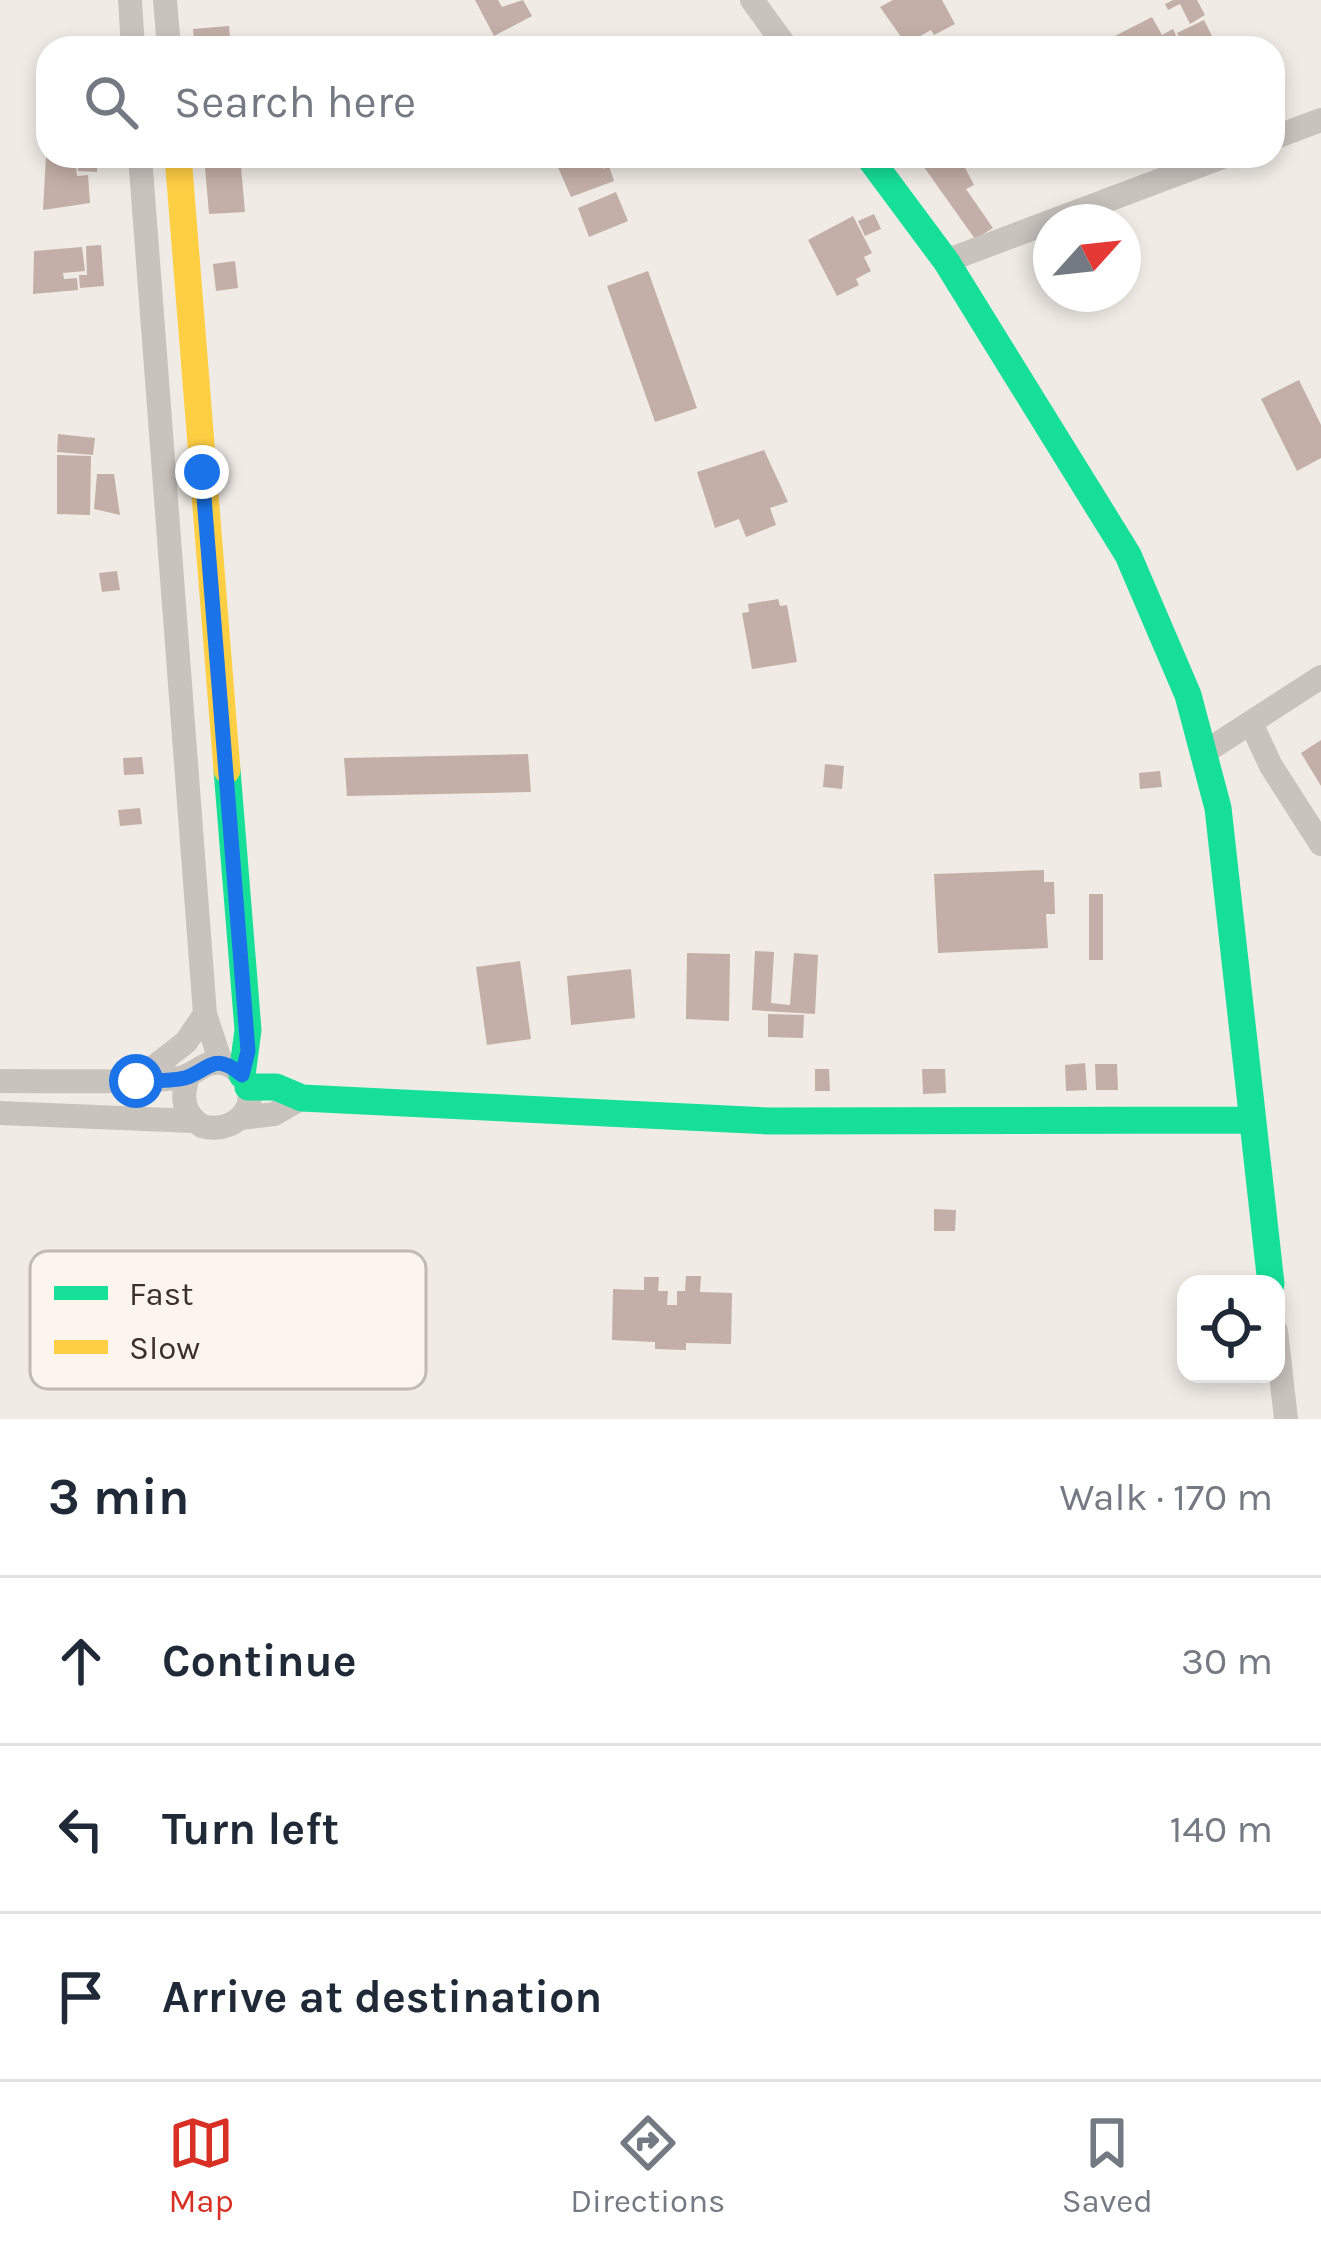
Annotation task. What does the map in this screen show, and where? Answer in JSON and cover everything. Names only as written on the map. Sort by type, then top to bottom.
[{"type":"street","points":[[130,0],[132,36]]},
{"type":"street","points":[[165,0],[168,36]]},
{"type":"street","points":[[752,0],[778,36]]},
{"type":"street","points":[[1285,134],[1321,120]]},
{"type":"street","points":[[0,1113],[193,1120],[212,1130],[233,1125],[247,1109],[237,1075],[205,1013],[141,168]]},
{"type":"street","points":[[179,168],[248,1030],[237,1075]]},
{"type":"street","points":[[877,168],[946,261],[1128,555],[1188,695],[1218,808],[1270,1275]]},
{"type":"street","points":[[946,261],[1193,168]]},
{"type":"street","points":[[1205,752],[1321,677]]},
{"type":"street","points":[[1251,723],[1270,766],[1321,844]]},
{"type":"street","points":[[136,1081],[185,1042],[205,1013]]},
{"type":"street","points":[[0,1081],[188,1077],[208,1064],[302,1098],[769,1121],[1252,1120]]},
{"type":"street","points":[[188,1077],[184,1107],[193,1120]]},
{"type":"street","points":[[241,1118],[274,1114],[302,1098]]},
{"type":"street","points":[[1282,1383],[1286,1419]]},
{"type":"building","points":[[475,0],[498,0],[502,7],[523,0],[532,16],[494,36]]},
{"type":"building","points":[[893,0],[942,0],[955,24],[934,35],[931,30],[920,36],[900,36],[880,7]]},
{"type":"building","points":[[1197,0],[1205,15],[1190,24],[1180,4],[1168,10],[1165,4]]},
{"type":"building","points":[[1152,17],[1162,35],[1173,29],[1176,36],[1115,36]]},
{"type":"building","points":[[1204,20],[1212,36],[1179,36]]},
{"type":"building","points":[[229,26],[230,36],[194,36],[193,29]]},
{"type":"building","points":[[45,168],[76,168],[77,176],[88,175],[90,203],[43,210]]},
{"type":"building","points":[[205,168],[241,168],[245,212],[209,214]]},
{"type":"building","points":[[558,168],[610,168],[614,181],[571,197]]},
{"type":"building","points":[[925,168],[965,168],[974,185],[966,189],[993,228],[975,239]]},
{"type":"building","points":[[616,192],[628,221],[589,237],[578,208]]},
{"type":"building","points":[[874,214],[881,229],[865,236],[858,221]]},
{"type":"building","points":[[853,216],[872,253],[864,257],[871,271],[856,279],[859,285],[837,296],[808,240]]},
{"type":"building","points":[[101,245],[104,286],[80,288],[79,275],[87,275],[86,246]]},
{"type":"building","points":[[82,247],[85,271],[63,273],[64,279],[77,278],[78,290],[33,294],[34,251]]},
{"type":"building","points":[[235,261],[238,288],[216,291],[213,264]]},
{"type":"building","points":[[648,271],[697,408],[655,422],[607,286]]},
{"type":"building","points":[[1299,380],[1321,425],[1321,458],[1297,471],[1261,399]]},
{"type":"building","points":[[58,434],[95,438],[93,455],[57,452]]},
{"type":"building","points":[[764,450],[788,502],[770,508],[776,525],[746,537],[739,519],[715,528],[697,472]]},
{"type":"building","points":[[57,455],[91,456],[90,515],[57,514]]},
{"type":"building","points":[[97,474],[114,474],[120,515],[94,509]]},
{"type":"building","points":[[117,571],[120,590],[102,592],[99,573]]},
{"type":"building","points":[[778,599],[780,606],[787,605],[797,662],[752,669],[742,613],[749,612],[748,604]]},
{"type":"building","points":[[1321,740],[1321,786],[1301,753]]},
{"type":"building","points":[[528,754],[531,792],[347,796],[344,758]]},
{"type":"building","points":[[142,757],[144,774],[124,775],[123,758]]},
{"type":"building","points":[[825,764],[844,766],[842,789],[823,787]]},
{"type":"building","points":[[1160,771],[1162,787],[1140,789],[1139,773]]},
{"type":"building","points":[[140,808],[142,824],[120,826],[118,810]]},
{"type":"building","points":[[1044,870],[1044,882],[1054,882],[1055,914],[1046,914],[1048,948],[938,953],[934,874]]},
{"type":"building","points":[[1089,894],[1103,894],[1103,960],[1089,960]]},
{"type":"building","points":[[755,951],[774,952],[771,1003],[790,1005],[794,953],[818,955],[815,1014],[752,1010]]},
{"type":"building","points":[[687,953],[730,954],[729,1021],[686,1019]]},
{"type":"building","points":[[520,961],[531,1039],[487,1045],[476,967]]},
{"type":"building","points":[[631,969],[635,1018],[571,1025],[567,976]]},
{"type":"building","points":[[768,1014],[804,1015],[803,1038],[768,1037]]},
{"type":"building","points":[[1085,1063],[1087,1090],[1066,1091],[1065,1065]]},
{"type":"building","points":[[1095,1064],[1117,1064],[1118,1090],[1096,1090]]},
{"type":"building","points":[[815,1069],[829,1069],[830,1091],[815,1091]]},
{"type":"building","points":[[922,1069],[945,1069],[946,1093],[923,1094]]},
{"type":"building","points":[[934,1209],[956,1210],[955,1231],[934,1231]]},
{"type":"building","points":[[686,1276],[701,1276],[700,1292],[732,1293],[731,1344],[686,1343],[686,1350],[655,1349],[655,1342],[612,1340],[613,1289],[644,1290],[644,1277],[659,1277],[658,1291],[668,1291],[667,1305],[677,1305],[677,1291],[685,1291]]},
{"type":"traffic: fast","points":[[877,168],[946,261],[1128,555],[1188,695],[1218,808],[1270,1275]]},
{"type":"traffic: fast","points":[[227,770],[248,1030],[242,1075]]},
{"type":"traffic: fast","points":[[248,1087],[276,1087],[302,1098],[769,1121],[1252,1120]]},
{"type":"traffic: slow","points":[[179,168],[227,770]]},
{"type":"route","points":[[136,1081],[188,1077],[197,1068],[221,1063],[242,1075],[248,1051],[202,472]]}]
